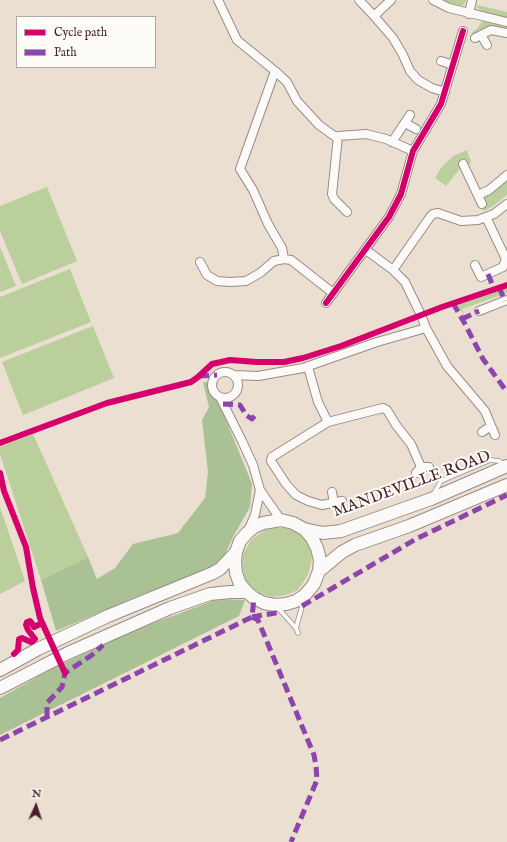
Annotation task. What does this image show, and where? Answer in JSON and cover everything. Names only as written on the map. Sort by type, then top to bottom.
[{"type":"main road","name":"MANDEVILLE ROAD","points":[[304,529],[323,533],[341,531],[431,499],[507,466]]},
{"type":"main road","name":"MANDEVILLE ROAD","points":[[319,571],[342,552],[355,545],[409,526],[507,485]]},
{"type":"main road","points":[[281,520],[293,523],[304,529],[312,538],[317,548],[320,560],[319,571],[314,584],[305,595],[294,602],[286,604],[275,605],[264,603],[254,598],[240,584],[236,574],[234,562],[240,541],[254,527],[263,522],[281,520]]},
{"type":"main road","points":[[0,670],[38,649],[108,616],[213,573],[220,569],[236,552]]},
{"type":"main road","points":[[0,688],[68,653],[170,608],[210,594],[247,592]]},
{"type":"street","points":[[218,0],[237,40],[287,82],[297,101],[319,125],[337,138]]},
{"type":"street","points":[[359,0],[393,38],[410,71],[418,80],[432,88],[445,92]]},
{"type":"street","points":[[374,16],[390,0]]},
{"type":"street","points":[[433,0],[449,8],[469,14],[507,22]]},
{"type":"street","points":[[469,14],[472,0]]},
{"type":"street","points":[[487,45],[478,36],[491,30],[507,33]]},
{"type":"street","points":[[326,303],[390,218],[401,194],[413,151],[441,104],[463,31]]},
{"type":"street","points":[[441,61],[453,65]]},
{"type":"street","points":[[275,71],[240,169],[253,190],[268,224],[282,248],[284,259]]},
{"type":"street","points":[[392,142],[410,115]]},
{"type":"street","points":[[405,123],[416,129]]},
{"type":"street","points":[[337,138],[338,136],[366,134],[392,142],[413,151]]},
{"type":"street","points":[[337,138],[332,194],[334,199],[347,212]]},
{"type":"street","points":[[463,164],[482,204]]},
{"type":"street","points":[[478,195],[489,190],[507,175]]},
{"type":"street","points":[[393,270],[433,214],[438,213],[461,221],[478,220],[494,214],[507,204]]},
{"type":"street","points":[[475,265],[481,277],[503,267],[506,259],[486,217]]},
{"type":"street","points":[[366,250],[393,270],[405,282],[426,328],[446,366],[485,411],[495,435]]},
{"type":"street","points":[[200,262],[207,275],[217,281],[230,282],[246,281],[260,273],[274,261],[284,259],[291,260],[334,293]]},
{"type":"street","points":[[479,311],[507,300]]},
{"type":"street","points":[[239,384],[258,376],[308,366],[377,342],[426,328]]},
{"type":"street","points":[[308,366],[318,402],[328,422]]},
{"type":"street","points":[[258,376],[234,375],[226,372],[217,375],[214,378],[212,382],[213,391],[220,397],[231,418],[253,465],[260,490],[281,520]]},
{"type":"street","points":[[231,418],[233,397],[239,384],[234,375]]},
{"type":"street","points":[[220,397],[224,399],[233,397]]},
{"type":"street","points":[[332,492],[338,502],[322,505],[308,501],[296,494],[286,484],[272,461],[272,457],[328,422],[383,408],[387,410],[396,425],[411,444],[422,469]]},
{"type":"street","points":[[482,432],[491,426]]},
{"type":"street","points":[[247,533],[255,515],[260,490]]},
{"type":"lane","points":[[296,628],[305,595]]},
{"type":"lane","points":[[275,605],[296,628],[298,633]]},
{"type":"green space","points":[[442,0],[466,0],[464,5],[459,6]]},
{"type":"green space","points":[[477,5],[507,12],[507,17],[483,11],[477,8]]},
{"type":"green space","points":[[483,20],[507,25],[507,31],[490,26],[477,32],[473,36],[472,32],[477,29]]},
{"type":"green space","points":[[467,150],[471,161],[470,164],[467,166],[461,162],[459,163],[458,164],[461,167],[446,186],[435,178],[441,168],[453,156]]},
{"type":"green space","points":[[507,180],[507,195],[484,211],[482,206],[487,204],[484,196]]},
{"type":"green space","points":[[47,187],[77,261],[22,284],[0,231],[0,206]]},
{"type":"green space","points":[[0,247],[16,286],[0,292]]},
{"type":"green space","points":[[70,269],[91,322],[0,358],[0,297]]},
{"type":"green space","points":[[507,287],[507,293],[462,309],[465,317],[457,305]]},
{"type":"green space","points":[[93,326],[114,378],[23,415],[2,362]]},
{"type":"green space","points":[[203,382],[211,383],[252,484],[250,507],[233,537],[219,567],[145,593],[56,631],[41,580],[88,557],[97,579],[115,568],[133,544],[178,533],[205,498],[208,472],[202,420],[209,407]]},
{"type":"green space","points":[[33,434],[88,557],[41,580],[0,454],[0,447]]},
{"type":"green space","points":[[0,507],[25,581],[0,594]]},
{"type":"green space","points":[[286,528],[300,534],[309,544],[312,558],[308,575],[298,590],[286,595],[272,597],[260,593],[247,584],[242,565],[243,554],[251,540],[265,530]]},
{"type":"green space","points":[[218,599],[245,600],[239,616],[0,735],[0,698],[48,671],[130,632]]},
{"type":"marked path","points":[[488,274],[494,289]]},
{"type":"marked path","points":[[499,287],[505,301]]},
{"type":"marked path","points":[[453,303],[483,359],[507,392]]},
{"type":"marked path","points":[[462,319],[479,311]]},
{"type":"marked path","points":[[199,376],[217,375]]},
{"type":"marked path","points":[[223,404],[240,405],[246,415],[252,419],[257,413]]},
{"type":"marked path","points":[[302,606],[416,539],[507,495]]},
{"type":"marked path","points":[[0,740],[252,617],[254,598]]},
{"type":"marked path","points":[[252,617],[281,612]]},
{"type":"marked path","points":[[252,617],[258,620],[314,755],[316,766],[317,780],[291,842]]},
{"type":"marked path","points":[[47,717],[47,703],[62,687],[65,673],[92,655],[103,645]]},
{"type":"cycle path","points":[[326,303],[389,217],[401,194],[413,151],[441,104],[463,31]]},
{"type":"cycle path","points":[[0,443],[107,403],[191,382],[212,364],[230,360],[284,362],[303,358],[341,346],[442,307],[507,285]]},
{"type":"cycle path","points":[[0,473],[4,491],[26,547],[40,618],[65,673]]},
{"type":"cycle path","points":[[14,654],[18,650],[19,639],[22,638],[31,642],[35,639],[28,630],[26,625],[27,622],[30,621],[34,627],[42,623]]}]
